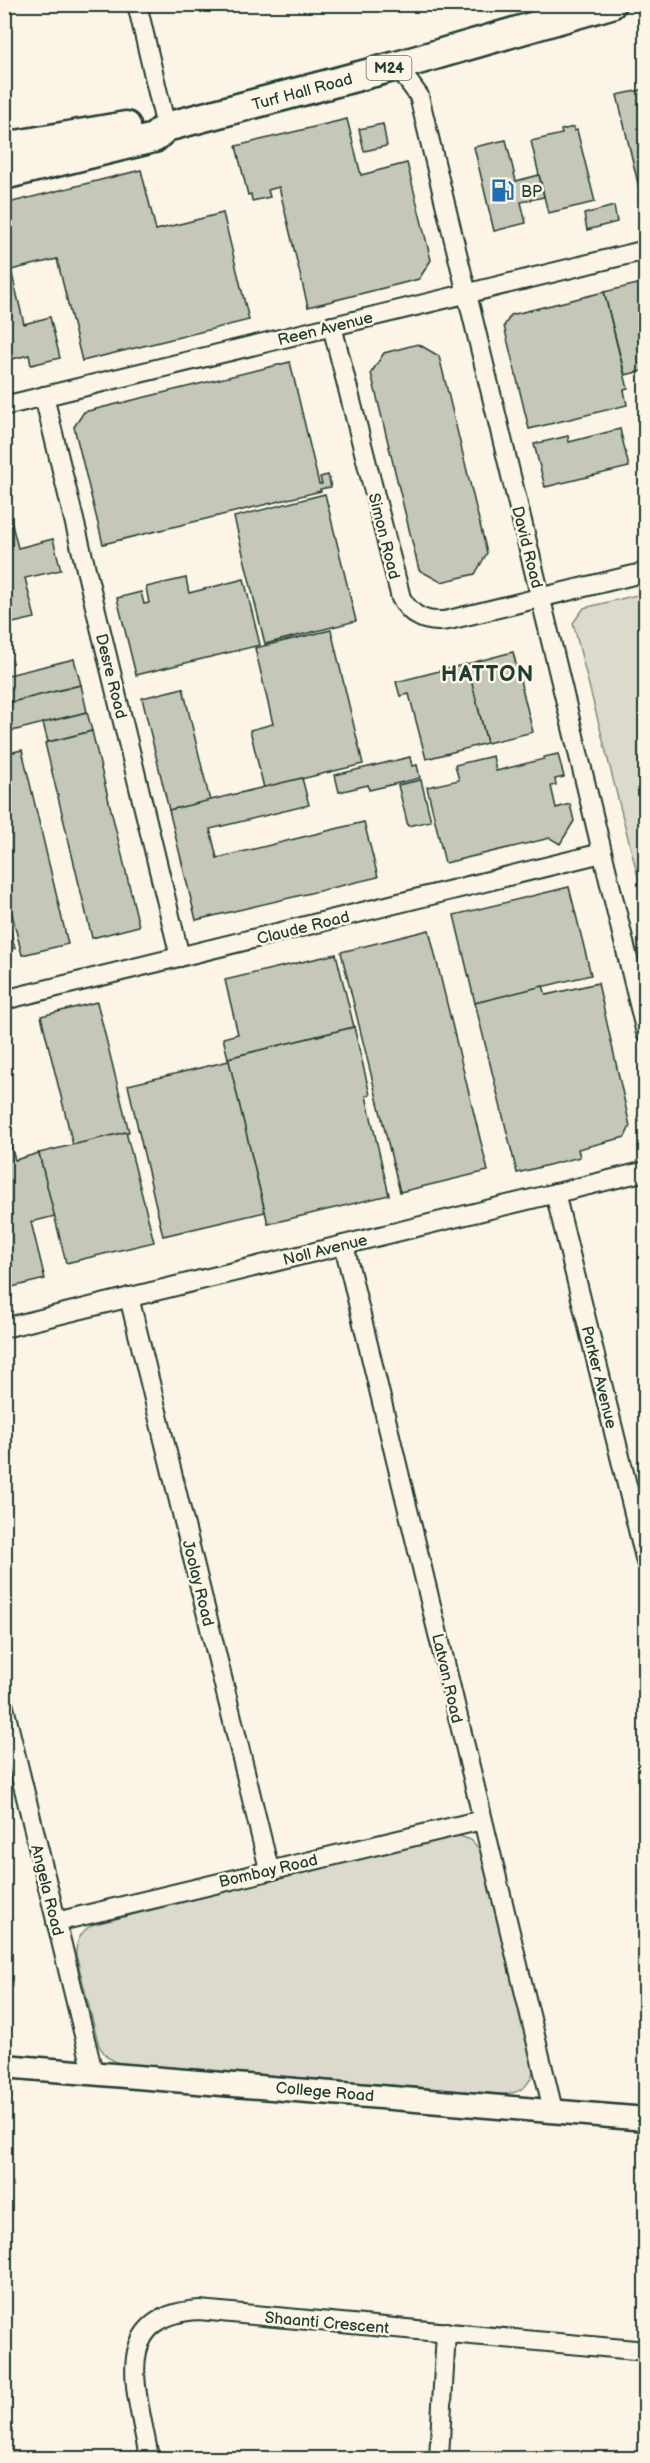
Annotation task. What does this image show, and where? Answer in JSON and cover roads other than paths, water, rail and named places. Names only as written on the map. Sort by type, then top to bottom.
[{"type":"main road","name":"Turf Hall Road","points":[[4,176],[154,138],[166,127],[397,66],[611,4]]},
{"type":"main road","name":"Turf Hall Road","points":[[4,147],[143,123],[166,127]]},
{"type":"street","points":[[137,4],[166,127]]},
{"type":"street","name":"David Road","points":[[397,66],[419,96],[645,1034]]},
{"type":"street","name":"Reen Avenue","points":[[4,406],[645,250]]},
{"type":"street","name":"Simon Road","points":[[332,326],[399,589],[406,606],[421,618],[439,622],[645,572]]},
{"type":"street","name":"Desre Road","points":[[44,396],[180,957]]},
{"type":"street","name":"Claude Road","points":[[4,1000],[602,853]]},
{"type":"street","name":"Noll Avenue","points":[[4,1328],[645,1171]]},
{"type":"street","name":"Parker Avenue","points":[[555,1193],[645,1562]]},
{"type":"street","name":"Latvan Road","points":[[344,1245],[553,2110]]},
{"type":"street","name":"Joolay Road","points":[[129,1297],[269,1869]]},
{"type":"street","name":"Angela Road","points":[[4,1707],[93,2072]]},
{"type":"street","name":"Bombay Road","points":[[56,1922],[269,1869],[482,1820]]},
{"type":"street","name":"College Road","points":[[4,2066],[645,2119]]},
{"type":"street","name":"Shaanti Crescent","points":[[149,2458],[136,2380],[136,2348],[152,2324],[166,2315],[199,2310],[645,2351]]},
{"type":"street","points":[[439,2458],[446,2332]]},
{"type":"place","name":"BP","points":[[503,191]]},
{"type":"district","name":"HATTON","points":[[488,673]]}]
